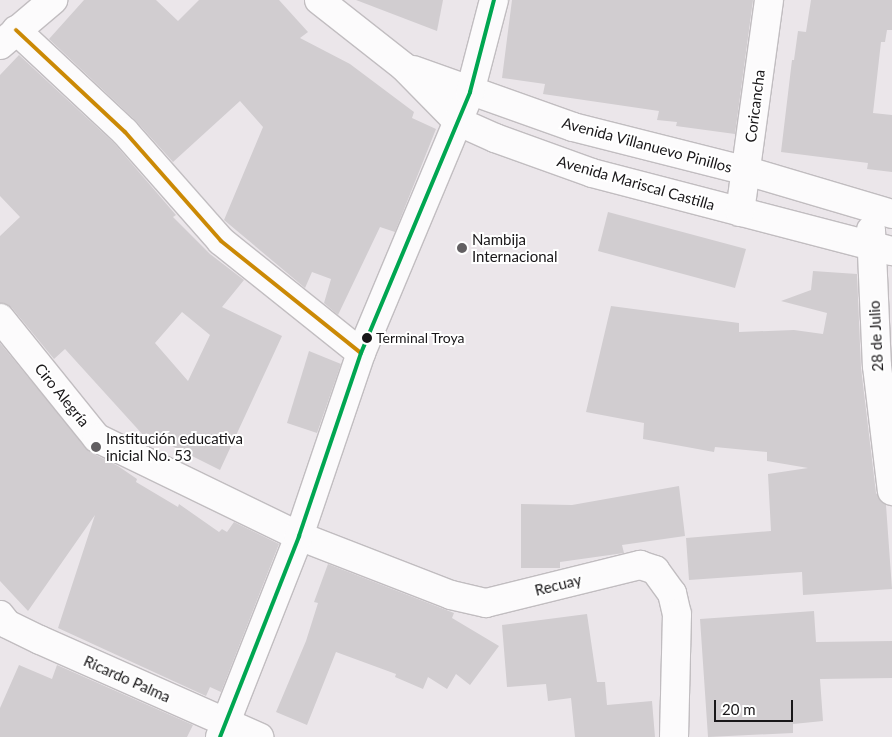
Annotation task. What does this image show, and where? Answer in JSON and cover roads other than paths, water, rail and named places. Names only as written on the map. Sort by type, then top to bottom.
[{"type":"street","points":[[53,0],[8,37],[125,132],[221,241],[361,353]]},
{"type":"street","points":[[319,0],[404,67]]},
{"type":"street","points":[[222,730],[299,536],[361,353],[470,92],[494,0]]},
{"type":"street","name":"Coricancha","points":[[740,212],[769,0]]},
{"type":"street","name":"Avenida Villanuevo Pinillos","points":[[404,67],[573,127],[747,171],[882,213]]},
{"type":"street","name":"Avenida Mariscal Castilla","points":[[404,67],[457,121],[592,173],[882,249]]},
{"type":"street","name":"28 de Julio","points":[[882,213],[876,366],[892,491]]},
{"type":"street","name":"Ciro Alegría","points":[[0,318],[97,438],[299,536]]},
{"type":"street","name":"Recuay","points":[[299,536],[470,602],[486,603],[640,565],[655,570],[672,593],[677,614],[674,737]]},
{"type":"street","name":"Ricardo Palma","points":[[0,615],[7,624],[222,730],[259,737]]},
{"type":"place","name":"Nambija Internacional","points":[[462,248]]},
{"type":"place","name":"Terminal Troya","points":[[367,338]]},
{"type":"place","name":"Institución educativa inicial No. 53","points":[[96,447]]}]
